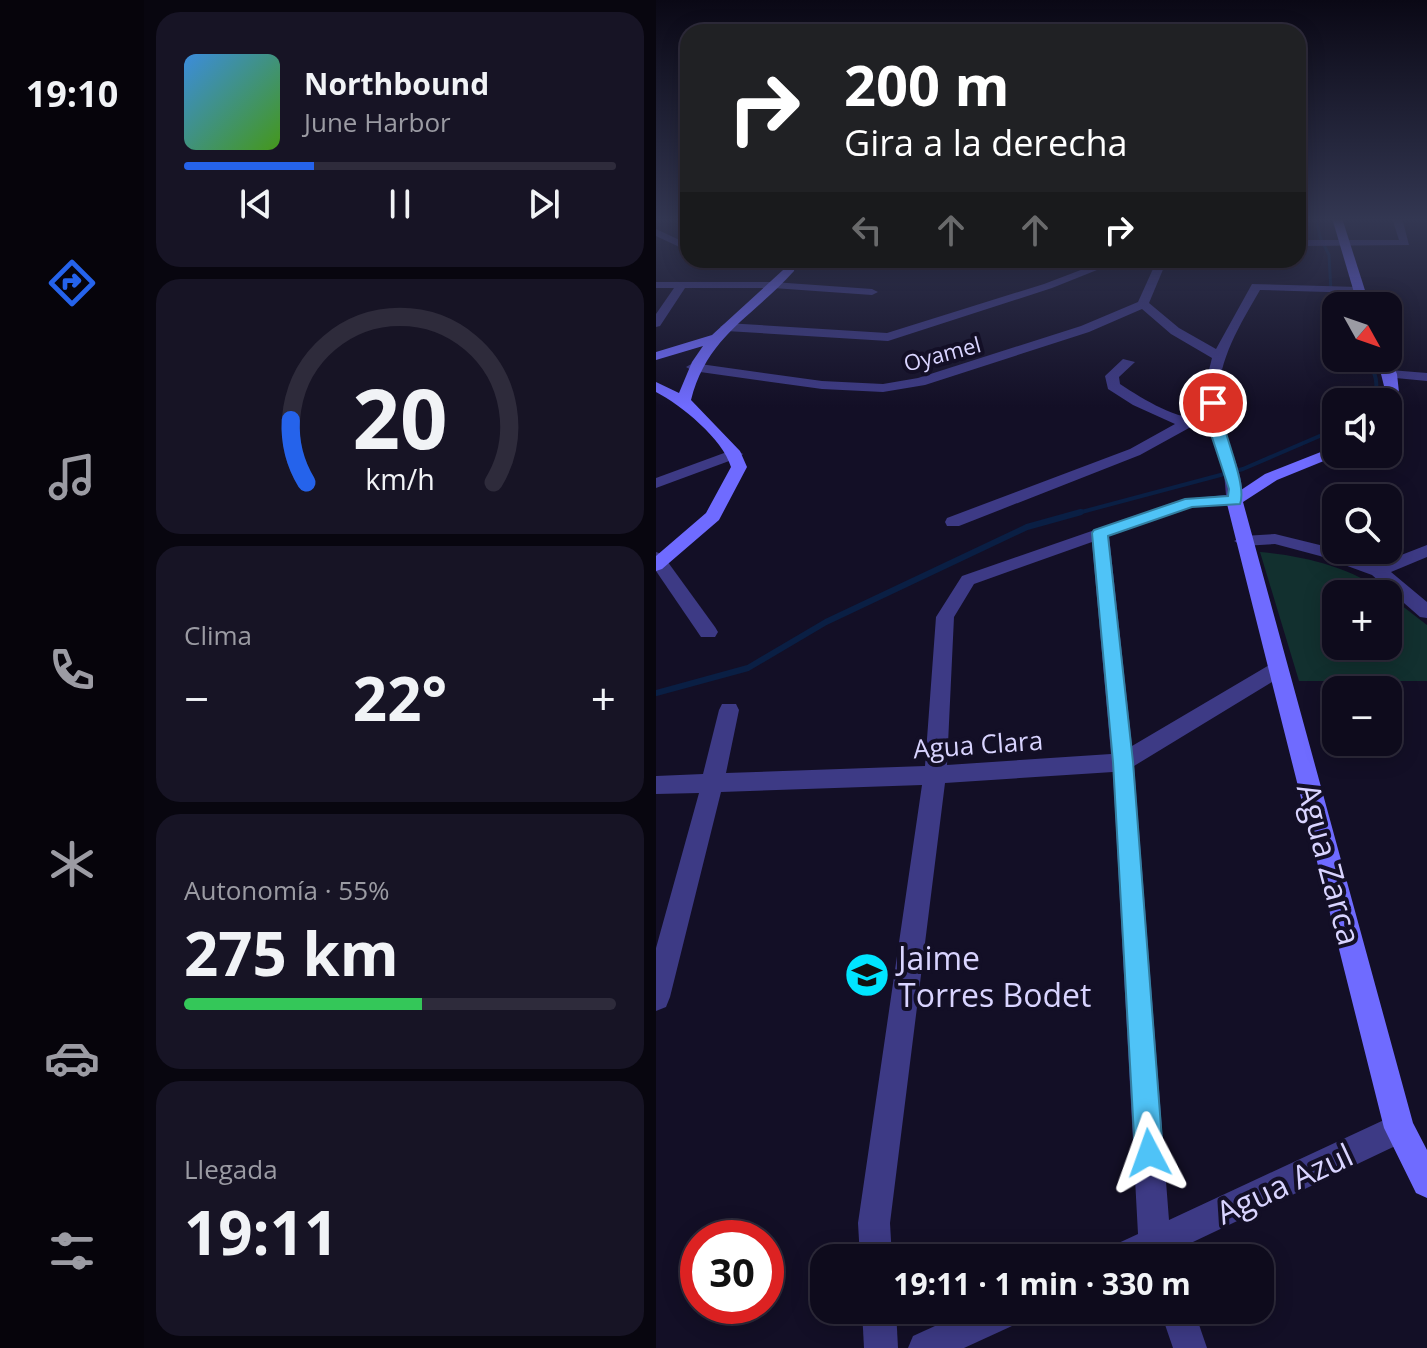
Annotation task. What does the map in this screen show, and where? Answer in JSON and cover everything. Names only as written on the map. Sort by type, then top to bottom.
[{"type":"street","points":[[684,401],[693,367],[720,333],[777,281]]},
{"type":"street","points":[[656,356],[720,333],[888,337],[1062,281]]},
{"type":"street","points":[[1153,281],[1143,304],[1175,331],[1217,355]]},
{"type":"street","points":[[1235,495],[1229,466],[1214,425],[1211,381],[1217,355],[1256,286],[1359,290],[1356,281]]},
{"type":"street","points":[[656,285],[773,285],[872,292]]},
{"type":"street","points":[[656,323],[681,286]]},
{"type":"street","name":"Oyamel","points":[[693,367],[822,385],[883,388],[1008,356],[1085,329],[1143,304]]},
{"type":"street","points":[[1128,362],[1112,376],[1113,386],[1138,402],[1186,424],[1214,425]]},
{"type":"street","points":[[1392,388],[1390,374],[1427,377]]},
{"type":"street","points":[[656,386],[684,401],[735,454],[739,467],[713,516],[657,562],[708,632]]},
{"type":"street","points":[[953,522],[1135,452],[1186,424]]},
{"type":"street","points":[[656,483],[735,454]]},
{"type":"street","points":[[875,1244],[874,1223],[935,775],[945,617],[955,598],[968,580],[1190,502],[1235,495],[1322,457]]},
{"type":"street","name":"Agua Zarca","points":[[1235,495],[1243,541],[1399,1128],[1427,1182]]},
{"type":"street","points":[[1100,533],[1123,762],[1157,1244]]},
{"type":"street","points":[[1243,541],[1275,539],[1326,552],[1378,571],[1427,612]]},
{"type":"street","points":[[1378,571],[1427,551]]},
{"type":"street","name":"Agua Clara","points":[[656,785],[935,775],[1123,762],[1278,669]]},
{"type":"street","points":[[656,997],[729,710]]},
{"type":"street","name":"Agua Azul","points":[[1172,1244],[1399,1128]]},
{"type":"street","points":[[880,1324],[881,1348]]},
{"type":"street","points":[[925,1348],[978,1324]]},
{"type":"street","points":[[1182,1324],[1190,1348]]},
{"type":"green space","points":[[1260,552],[1326,564],[1364,580],[1322,580],[1322,660],[1402,660],[1402,606],[1427,625],[1427,681],[1402,681],[1402,676],[1322,676],[1322,681],[1299,681]]},
{"type":"waterway","points":[[1330,281],[1331,292]]},
{"type":"waterway","points":[[1373,372],[1376,388]]},
{"type":"waterway","points":[[1074,514],[1243,469],[1322,435]]},
{"type":"waterway","points":[[656,693],[748,668],[826,622],[1027,527],[1081,512]]},
{"type":"place","name":"Jaime Torres Bodet","points":[[867,975]]},
{"type":"route","points":[[1149,1153],[1123,762],[1100,533],[1190,502],[1234,500],[1236,489],[1214,425],[1213,403]]}]
